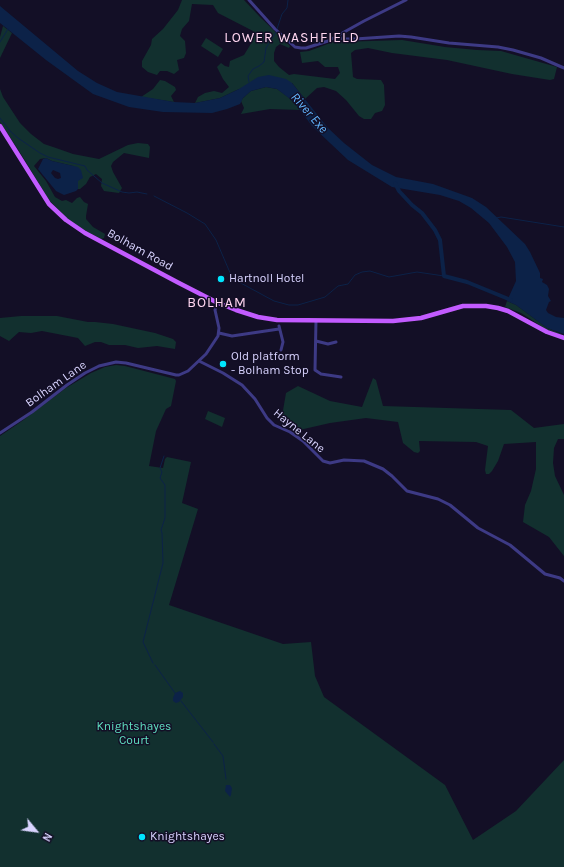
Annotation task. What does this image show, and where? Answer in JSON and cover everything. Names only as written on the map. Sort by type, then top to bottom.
[{"type":"main road","name":"Bolham Road","points":[[0,126],[49,204],[66,220],[85,233],[217,302],[236,310],[258,317],[277,320],[402,320],[421,318],[463,306],[486,306],[498,308],[508,312],[547,332],[564,338]]},
{"type":"street","points":[[249,0],[275,29],[295,47],[301,48],[317,45],[337,36],[406,0]]},
{"type":"street","points":[[337,36],[343,39],[399,36],[449,44],[498,47],[541,58],[564,68]]},
{"type":"street","points":[[217,302],[215,312],[219,333],[232,336],[279,327],[283,342],[281,350]]},
{"type":"street","points":[[316,320],[315,370],[318,373],[341,377]]},
{"type":"street","name":"Bolham Lane","points":[[0,433],[32,412],[66,385],[99,366],[116,362],[126,363],[169,374],[179,375],[188,371],[206,354],[219,333]]},
{"type":"street","points":[[316,341],[328,344],[336,342]]},
{"type":"street","name":"Hayne Lane","points":[[199,361],[223,373],[242,385],[270,421],[279,428],[290,432],[323,461],[330,463],[344,460],[364,461],[382,469],[392,476],[407,491],[450,505],[478,528],[510,545],[545,574],[564,580]]},
{"type":"street","points":[[334,381],[336,376]]},
{"type":"green space","points":[[182,0],[244,0],[290,46],[289,48],[280,44],[276,47],[274,53],[274,61],[289,75],[294,74],[335,79],[340,73],[338,67],[325,67],[318,61],[302,63],[300,52],[309,51],[333,42],[402,40],[445,47],[501,51],[557,67],[554,79],[550,80],[512,74],[447,60],[392,53],[368,48],[355,50],[351,53],[353,77],[357,79],[381,80],[384,85],[385,105],[382,111],[375,113],[371,119],[364,119],[359,116],[346,100],[336,91],[324,87],[317,88],[305,99],[292,83],[239,89],[220,98],[195,103],[198,97],[205,93],[214,91],[222,93],[229,87],[217,67],[221,63],[229,67],[230,61],[244,55],[252,42],[254,35],[253,31],[218,13],[213,5],[192,4],[189,21],[182,29],[180,36],[185,41],[186,53],[184,58],[177,60],[179,70],[174,74],[167,71],[160,71],[157,75],[148,72],[142,67],[142,61],[151,45],[152,39],[163,29],[178,10]]},
{"type":"green space","points":[[3,26],[12,33],[0,58],[0,37]]},
{"type":"green space","points":[[206,38],[223,49],[218,57],[201,46]]},
{"type":"green space","points":[[160,80],[165,81],[175,87],[176,90],[171,96],[174,102],[141,97],[153,89]]},
{"type":"green space","points":[[266,87],[277,89],[294,102],[300,110],[270,109],[241,114],[244,108],[241,101],[243,98],[251,91]]},
{"type":"green space","points":[[0,89],[3,97],[20,123],[44,144],[73,154],[99,159],[128,145],[138,143],[148,144],[150,147],[149,158],[124,153],[113,162],[111,166],[113,172],[122,188],[119,193],[104,191],[101,186],[102,179],[96,174],[90,177],[86,184],[78,189],[78,181],[73,166],[46,158],[40,159],[34,166],[46,181],[55,197],[62,201],[66,200],[72,203],[80,197],[88,204],[86,219],[93,227],[105,234],[104,238],[101,239],[79,227],[68,219],[49,200],[0,122]]},
{"type":"green space","points":[[507,301],[516,305],[547,328],[564,335],[544,328],[521,313],[505,307]]},
{"type":"green space","points":[[21,316],[57,316],[88,322],[113,324],[155,333],[173,339],[176,342],[175,349],[157,346],[138,348],[125,345],[109,345],[101,342],[95,342],[85,346],[78,338],[42,331],[31,333],[19,332],[9,341],[0,336],[0,318]]},
{"type":"green space","name":"Knightshayes Court","points":[[116,365],[175,379],[176,381],[171,406],[166,409],[156,431],[149,466],[163,468],[167,457],[191,462],[182,503],[198,509],[169,605],[283,644],[311,642],[315,676],[324,697],[445,785],[473,840],[516,811],[564,760],[564,867],[0,867],[0,436],[66,388],[91,373],[105,367]]},
{"type":"green space","points":[[373,378],[376,380],[383,406],[511,410],[534,428],[564,424],[564,439],[558,439],[554,448],[553,463],[555,476],[564,495],[564,556],[549,537],[523,522],[525,505],[531,491],[536,469],[536,442],[504,444],[498,461],[492,471],[489,474],[486,474],[485,470],[488,446],[476,442],[419,441],[420,451],[418,453],[414,452],[403,443],[398,422],[366,418],[330,423],[295,431],[281,422],[286,393],[298,386],[330,401],[362,407]]},
{"type":"green space","points":[[208,411],[225,418],[222,427],[205,419]]},
{"type":"water","name":"River Exe","points":[[0,6],[78,71],[97,83],[117,92],[174,102],[195,103],[220,98],[239,89],[258,77],[269,75],[286,79],[292,83],[328,128],[372,165],[396,177],[433,184],[472,198],[486,207],[525,244],[530,252],[540,273],[540,278],[543,279],[542,282],[547,285],[549,289],[548,296],[551,301],[549,302],[546,310],[548,313],[556,317],[564,318],[564,334],[547,328],[516,305],[507,301],[516,281],[515,262],[507,247],[489,223],[471,208],[459,201],[440,195],[392,187],[348,160],[312,126],[294,102],[277,89],[266,87],[251,91],[243,98],[240,104],[212,113],[163,112],[129,107],[93,94],[46,60],[0,23]]},
{"type":"water","points":[[46,158],[52,161],[78,167],[81,170],[83,178],[78,181],[78,189],[64,195],[56,191],[38,169],[43,159]],"holes":[[[53,170],[60,173],[61,178],[58,179],[51,173]]]},
{"type":"water","points":[[180,691],[183,693],[183,697],[176,703],[173,701],[173,698],[175,693]]},
{"type":"water","points":[[226,785],[230,785],[232,788],[230,797],[225,791]]},
{"type":"waterway","points":[[277,29],[282,14],[287,8],[288,0]]},
{"type":"waterway","points":[[0,42],[8,29]]},
{"type":"waterway","points":[[249,82],[248,76],[253,69],[264,62],[266,48],[276,32]]},
{"type":"waterway","points":[[0,118],[11,132],[40,153],[48,157],[85,166],[87,170],[102,183],[122,192],[147,194]]},
{"type":"waterway","points":[[395,183],[399,191],[422,213],[435,230],[440,240],[444,276],[467,282],[511,300]]},
{"type":"waterway","points":[[154,196],[205,224],[216,240],[231,275],[237,281],[274,301],[289,305],[298,305],[325,297],[338,286],[348,284],[355,275],[362,272],[370,271],[389,277],[417,272],[444,276]]},
{"type":"waterway","points":[[496,218],[501,217],[564,227]]},
{"type":"waterway","points":[[153,663],[143,642],[163,563],[161,530],[165,518],[165,485],[160,478],[162,472],[160,468],[164,456]]},
{"type":"waterway","points":[[155,665],[175,693]]},
{"type":"waterway","points":[[181,701],[213,742]]},
{"type":"waterway","points":[[214,744],[223,756],[226,779]]},
{"type":"place","name":"Hartnoll Hotel","points":[[221,279]]},
{"type":"place","name":"Old platform - Bolham Stop","points":[[223,364]]},
{"type":"place","name":"Knightshayes","points":[[142,837]]},
{"type":"district","name":"LOWER WASHFIELD","points":[[292,38]]},
{"type":"district","name":"BOLHAM","points":[[217,303]]}]
